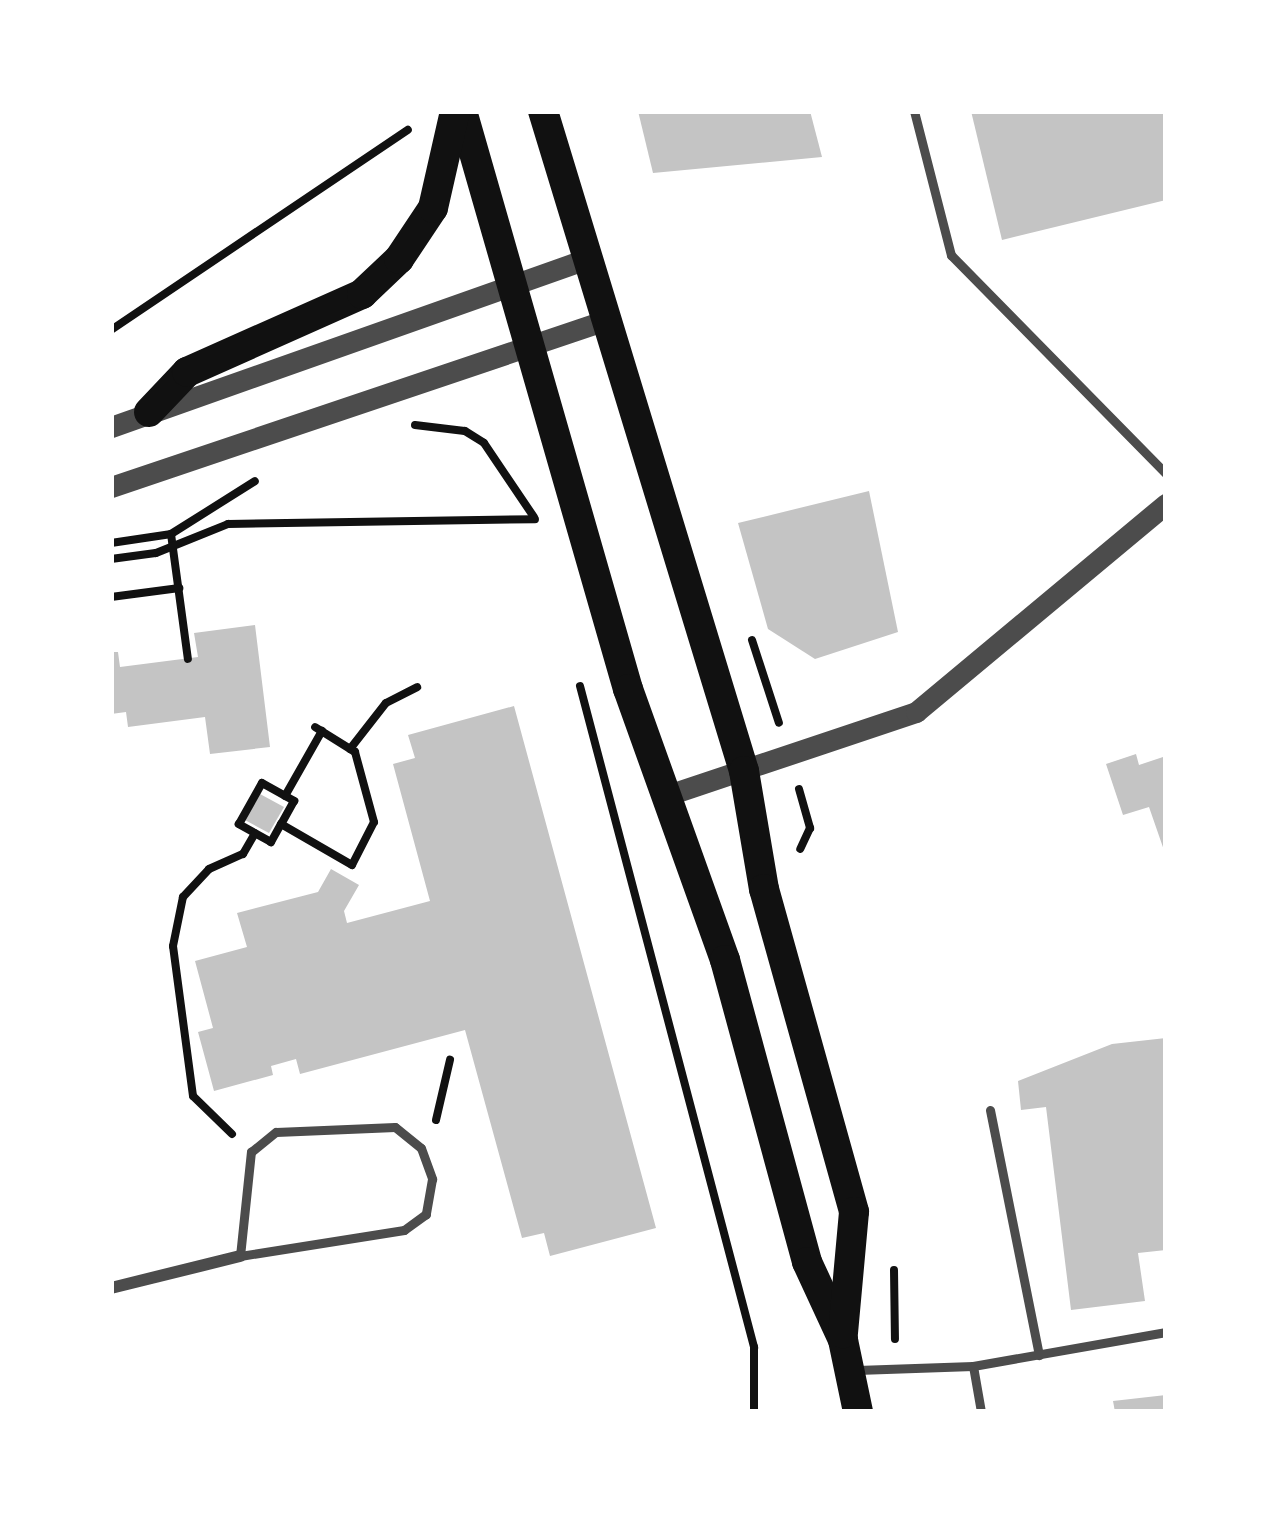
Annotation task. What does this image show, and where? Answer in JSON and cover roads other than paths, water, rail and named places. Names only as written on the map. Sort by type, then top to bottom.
[{"type":"main road","points":[[543,111],[744,771],[764,889],[854,1212],[843,1340]]},
{"type":"main road","points":[[447,114],[514,284],[628,689],[725,960],[807,1262],[843,1340],[857,1412]]},
{"type":"main road","points":[[149,412],[187,372],[362,294],[399,260],[433,208],[447,114]]},
{"type":"street","points":[[111,427],[589,258]]},
{"type":"street","points":[[111,488],[609,319]]},
{"type":"street","points":[[668,795],[916,712],[1166,504]]},
{"type":"street","points":[[111,1288],[240,1256]]},
{"type":"lane","points":[[914,111],[951,255],[1166,474]]},
{"type":"lane","points":[[990,1110],[1039,1354]]},
{"type":"lane","points":[[394,1126],[421,1148],[432,1179],[427,1214],[404,1230],[240,1256],[251,1152],[276,1132],[394,1126]]},
{"type":"lane","points":[[851,1371],[973,1366],[1166,1332]]},
{"type":"lane","points":[[973,1366],[981,1412]]}]
